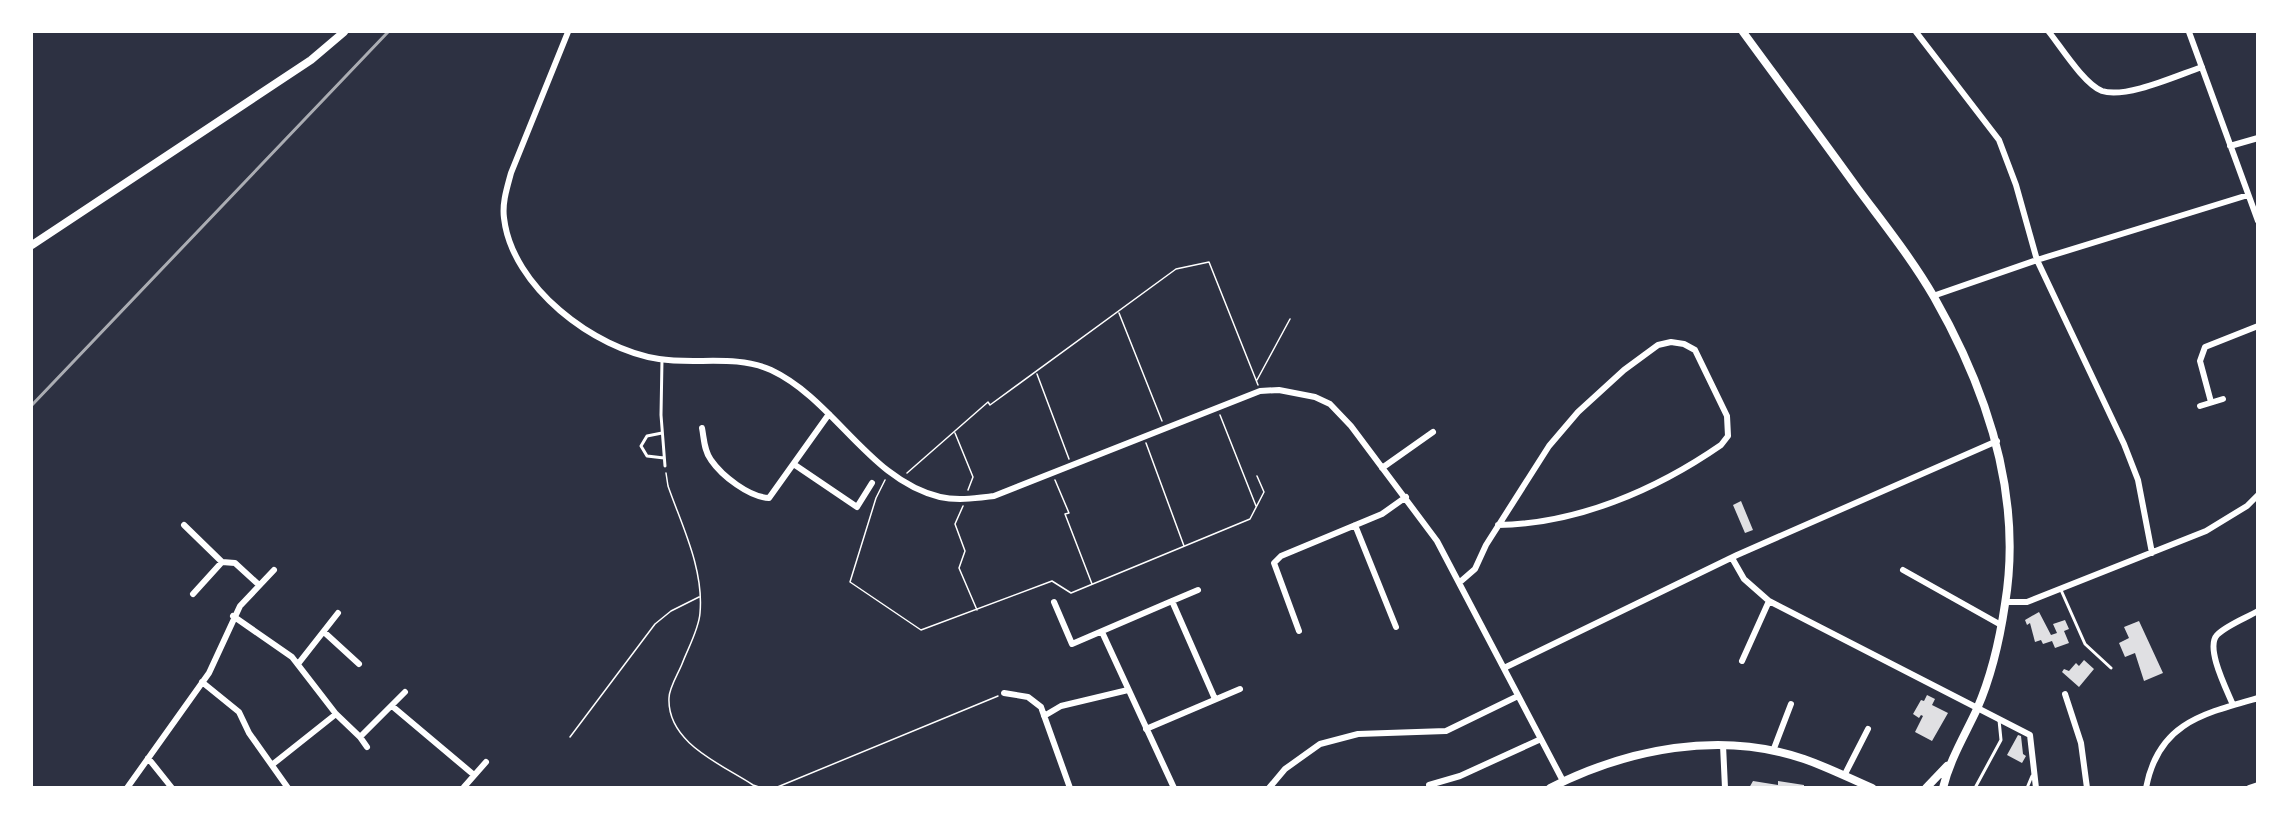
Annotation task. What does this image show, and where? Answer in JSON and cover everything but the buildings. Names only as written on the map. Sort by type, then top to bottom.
[{"type":"street","points":[[32,245],[311,60],[344,32]]},
{"type":"street","points":[[568,32],[511,173],[505,195],[503,217],[516,260],[535,285],[563,312],[600,340],[630,353],[662,360],[748,362],[778,375],[829,414],[890,472],[921,491],[942,498],[965,500],[994,496],[1260,391],[1279,390],[1302,393],[1330,404],[1351,426],[1437,541],[1563,781]]},
{"type":"street","points":[[1743,32],[1933,296],[1964,355],[1997,441],[2009,507],[2011,538],[2006,602],[1978,707],[1948,765],[1943,788]]},
{"type":"street","points":[[1916,32],[1999,140],[2016,185],[2037,260],[2124,444],[2138,480],[2152,553]]},
{"type":"street","points":[[2049,32],[2084,76],[2102,91],[2121,92],[2202,67]]},
{"type":"street","points":[[2189,32],[2258,221]]},
{"type":"street","points":[[2230,146],[2258,138]]},
{"type":"street","points":[[1933,296],[2037,260],[2248,195]]},
{"type":"street","points":[[2211,402],[2200,361],[2205,347],[2258,326]]},
{"type":"street","points":[[1460,582],[1474,569],[1498,525],[1549,446],[1578,412],[1624,370],[1658,345],[1671,342],[1695,350],[1727,416],[1728,436],[1721,445],[1655,484],[1590,512],[1528,525],[1498,525]]},
{"type":"street","points":[[2200,406],[2223,399]]},
{"type":"street","points":[[702,428],[711,460],[730,478],[760,498],[769,498],[795,465],[829,414]]},
{"type":"street","points":[[1382,468],[1433,432]]},
{"type":"street","points":[[1504,668],[1732,558],[1997,441]]},
{"type":"street","points":[[795,465],[857,507],[872,483]]},
{"type":"street","points":[[2006,602],[2027,602],[2061,590],[2206,531],[2247,506],[2258,495]]},
{"type":"street","points":[[1299,631],[1274,563],[1281,556],[1382,514],[1406,497]]},
{"type":"street","points":[[184,525],[222,562],[235,563],[259,585]]},
{"type":"street","points":[[1355,525],[1396,627]]},
{"type":"street","points":[[1732,558],[1744,579],[1769,601],[2030,735],[2036,788]]},
{"type":"street","points":[[193,594],[222,562]]},
{"type":"street","points":[[127,788],[202,682],[220,649],[233,616],[274,570]]},
{"type":"street","points":[[1903,570],[2001,625]]},
{"type":"street","points":[[1054,602],[1072,644],[1198,590]]},
{"type":"street","points":[[1172,601],[1215,699]]},
{"type":"street","points":[[1742,661],[1769,601]]},
{"type":"street","points":[[2233,705],[2213,654],[2213,644],[2217,635],[2258,611]]},
{"type":"street","points":[[298,664],[338,613]]},
{"type":"street","points":[[233,616],[292,657],[336,714],[367,747]]},
{"type":"street","points":[[324,632],[359,664]]},
{"type":"street","points":[[1102,632],[1174,788]]},
{"type":"street","points":[[202,682],[238,712],[249,733],[288,788]]},
{"type":"street","points":[[1146,729],[1240,689]]},
{"type":"street","points":[[1044,716],[1061,706],[1128,690]]},
{"type":"street","points":[[360,737],[405,692]]},
{"type":"street","points":[[1004,693],[1028,697],[1041,707],[1070,788]]},
{"type":"street","points":[[2064,694],[2081,743],[2087,788]]},
{"type":"street","points":[[1269,788],[1285,769],[1320,744],[1358,734],[1446,731],[1518,696]]},
{"type":"street","points":[[2146,788],[2149,770],[2159,748],[2176,729],[2233,705],[2258,698]]},
{"type":"street","points":[[1773,752],[1791,704]]},
{"type":"street","points":[[392,706],[474,775]]},
{"type":"street","points":[[273,764],[336,714]]},
{"type":"street","points":[[1844,776],[1868,729]]},
{"type":"street","points":[[1429,785],[1460,776],[1541,739]]},
{"type":"street","points":[[1723,745],[1725,788]]},
{"type":"street","points":[[1550,788],[1616,760],[1663,748],[1723,745],[1803,758],[1872,788]]},
{"type":"street","points":[[148,758],[172,788]]},
{"type":"street","points":[[464,787],[486,762]]},
{"type":"street","points":[[1926,788],[1948,765]]},
{"type":"street","points":[[2249,788],[2258,785]]},
{"type":"lane","points":[[662,360],[662,433],[665,465]]},
{"type":"lane","points":[[662,433],[647,436],[641,446],[646,456],[664,458]]},
{"type":"lane","points":[[2061,590],[2085,644],[2111,668]]},
{"type":"lane","points":[[1975,788],[2001,740],[1998,718]]},
{"type":"lane","points":[[2027,788],[2035,772]]},
{"type":"path","points":[[900,478],[988,402],[990,405],[1037,373],[1176,269],[1209,261],[1260,391]]},
{"type":"path","points":[[1119,313],[1165,430]]},
{"type":"path","points":[[1256,381],[1290,319]]},
{"type":"path","points":[[1037,373],[1072,466]]},
{"type":"path","points":[[1217,409],[1256,506]]},
{"type":"path","points":[[954,432],[973,477],[956,525],[965,551],[959,568],[977,610]]},
{"type":"path","points":[[1144,438],[1184,546]]},
{"type":"path","points":[[665,465],[668,486],[695,560],[700,596],[700,614],[669,696],[671,713],[676,729],[685,740],[753,785],[762,788]]},
{"type":"path","points":[[890,472],[876,498],[850,582],[921,630],[1052,581],[1071,593],[1250,519],[1264,492],[1257,476]]},
{"type":"path","points":[[1053,474],[1069,513],[1065,514],[1092,584]]},
{"type":"path","points":[[570,737],[655,624],[671,610],[700,596]]},
{"type":"path","points":[[775,788],[1004,693]]},
{"type":"railway","points":[[32,405],[388,32]]}]
